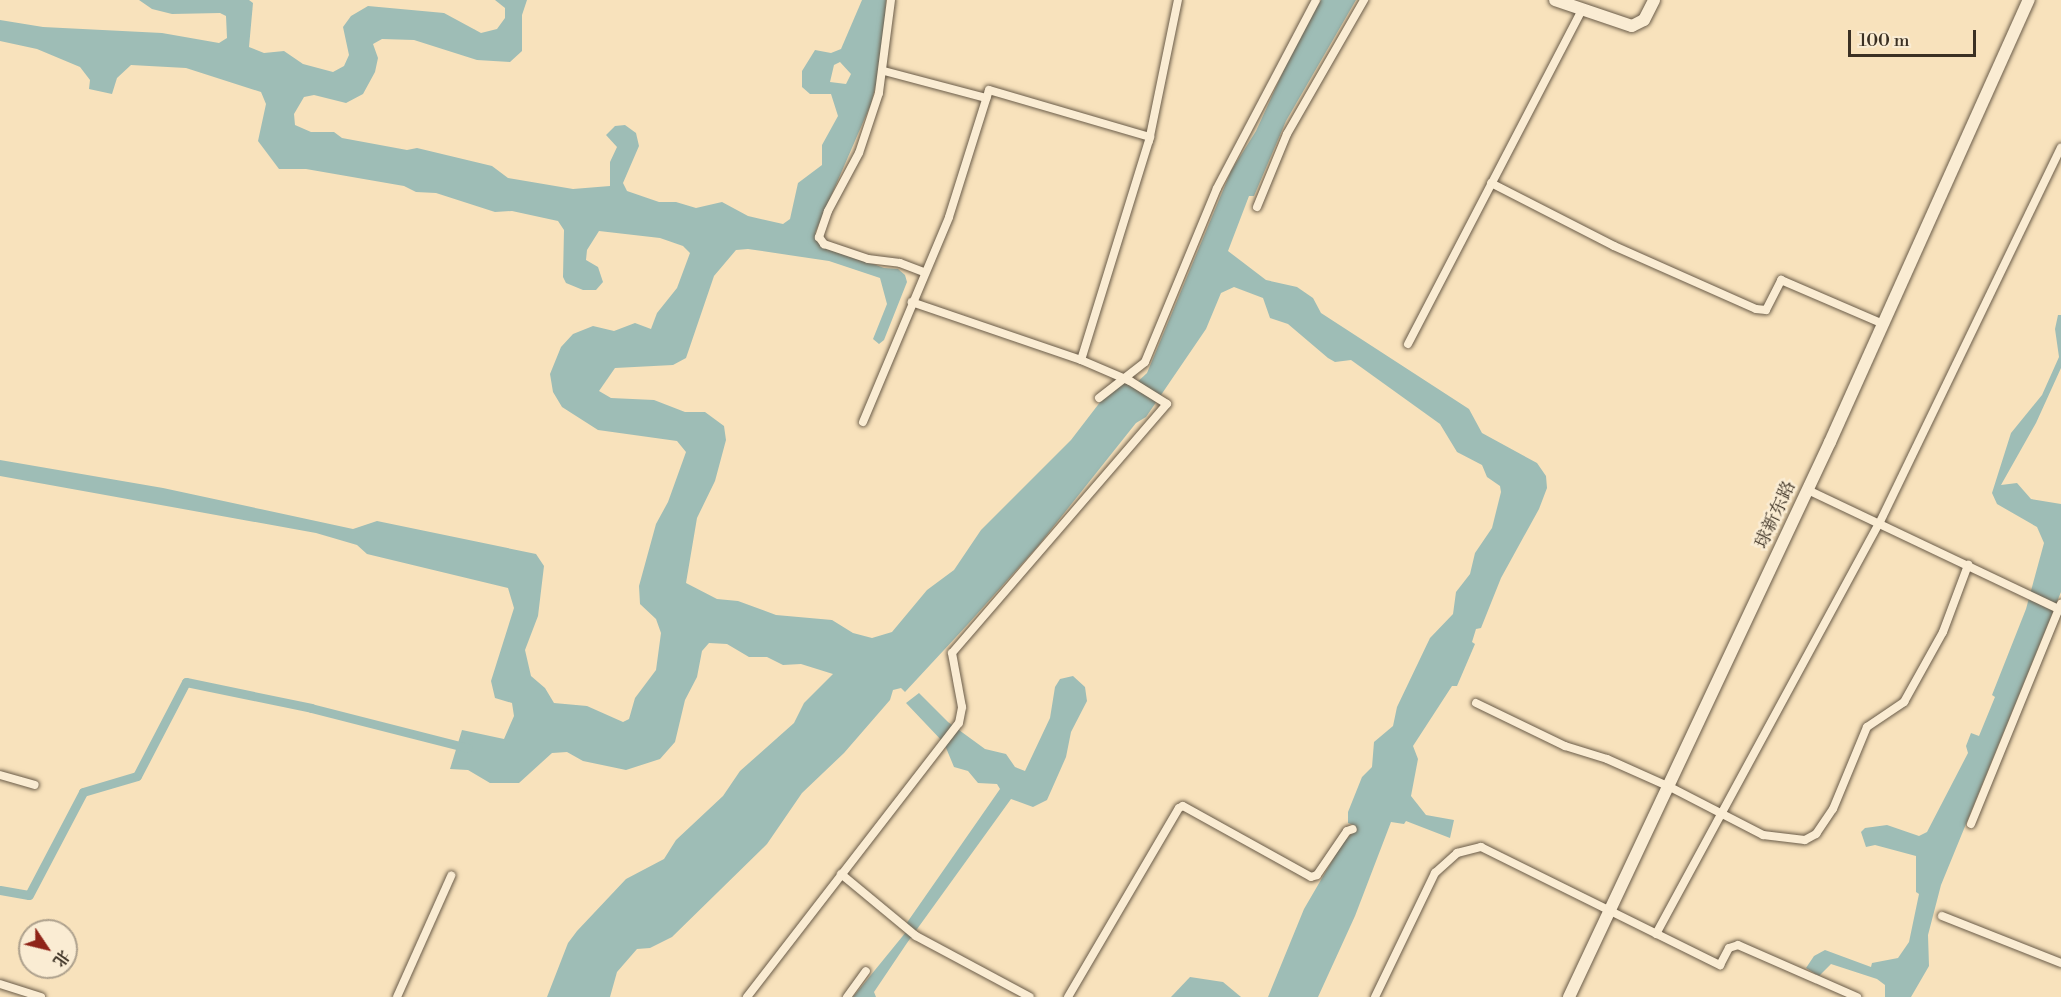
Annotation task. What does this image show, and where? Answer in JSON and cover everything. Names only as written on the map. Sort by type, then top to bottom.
[{"type":"street","points":[[891,0],[884,71],[859,153],[828,211],[819,237],[824,244],[868,259],[900,263],[924,272]]},
{"type":"street","points":[[1081,360],[1150,137],[1178,0]]},
{"type":"street","points":[[1099,398],[1136,373],[1145,362],[1217,188],[1316,0]]},
{"type":"street","points":[[1257,207],[1287,134],[1364,0]]},
{"type":"street","points":[[1554,0],[1632,26],[1644,20],[1654,0]]},
{"type":"street","name":"球新东路","points":[[1569,997],[1670,787],[1808,490],[2030,0]]},
{"type":"street","points":[[1408,344],[1582,10]]},
{"type":"street","points":[[884,71],[986,98]]},
{"type":"street","points":[[863,422],[963,177],[989,90],[1150,137]]},
{"type":"street","points":[[1656,934],[1718,814],[1880,524],[2061,148]]},
{"type":"street","points":[[1491,183],[1614,246],[1756,309],[1766,310],[1780,280],[1883,324]]},
{"type":"street","points":[[747,997],[956,728],[962,707],[952,653],[1167,404],[1126,380],[1081,360],[912,302]]},
{"type":"street","points":[[1808,490],[2059,607],[1971,824]]},
{"type":"street","points":[[1476,703],[1565,746],[1607,759],[1670,787],[1718,814],[1772,838],[1798,842],[1816,834],[1833,809],[1867,727],[1904,702],[1943,632],[1968,566]]},
{"type":"street","points":[[0,774],[35,785]]},
{"type":"street","points":[[1068,997],[1179,808],[1183,806],[1311,877],[1317,875],[1347,831],[1353,829]]},
{"type":"street","points":[[1375,997],[1435,873],[1457,853],[1481,847],[1720,965],[1729,948],[1738,945],[1857,997]]},
{"type":"street","points":[[842,874],[916,936],[1030,997]]},
{"type":"street","points":[[397,997],[451,876]]},
{"type":"street","points":[[1942,916],[2061,963]]},
{"type":"street","points":[[848,997],[866,971]]},
{"type":"street","points":[[0,984],[41,997]]},
{"type":"water","points":[[139,0],[249,0],[253,3],[249,47],[264,53],[284,51],[303,64],[333,72],[344,66],[349,55],[343,27],[351,16],[368,6],[444,13],[481,33],[497,29],[505,18],[505,8],[495,0],[527,0],[522,15],[522,51],[510,62],[477,60],[414,40],[382,39],[373,44],[378,58],[375,72],[363,94],[346,103],[314,95],[304,97],[294,114],[295,125],[311,132],[334,132],[342,138],[407,150],[417,148],[492,166],[508,178],[573,189],[610,186],[610,162],[617,147],[606,135],[615,126],[625,125],[636,133],[639,146],[623,183],[627,191],[659,202],[676,202],[696,208],[722,202],[748,216],[783,224],[790,219],[798,183],[822,165],[822,145],[838,116],[831,94],[810,94],[802,87],[802,71],[815,50],[831,53],[841,49],[862,0],[886,0],[882,60],[871,104],[815,233],[825,246],[884,268],[898,269],[905,275],[907,282],[884,340],[879,344],[873,339],[887,304],[880,278],[829,261],[748,249],[736,250],[714,276],[686,358],[673,365],[615,368],[599,391],[611,398],[654,400],[685,412],[705,412],[724,426],[726,440],[715,481],[697,518],[686,583],[717,599],[738,601],[776,615],[832,620],[853,633],[872,638],[892,632],[927,590],[954,570],[981,530],[1071,440],[1104,397],[1124,383],[1132,387],[1147,373],[1231,171],[1256,131],[1297,41],[1321,0],[1356,0],[1286,121],[1254,196],[1249,196],[1228,251],[1266,280],[1297,287],[1313,298],[1321,313],[1469,409],[1482,433],[1537,463],[1546,476],[1547,488],[1539,509],[1501,578],[1481,628],[1476,629],[1472,642],[1475,644],[1457,686],[1452,686],[1413,746],[1418,759],[1411,796],[1426,815],[1454,820],[1450,838],[1406,821],[1404,824],[1391,822],[1355,916],[1318,997],[1268,997],[1304,909],[1343,842],[1355,831],[1356,826],[1348,823],[1348,812],[1362,777],[1372,767],[1374,742],[1393,726],[1397,707],[1430,638],[1453,614],[1456,592],[1470,574],[1475,553],[1492,528],[1501,492],[1500,486],[1487,477],[1482,465],[1457,452],[1440,424],[1351,360],[1335,362],[1328,358],[1288,324],[1270,318],[1263,298],[1234,287],[1221,293],[1206,329],[1146,417],[1136,423],[1038,546],[905,692],[901,688],[893,690],[890,700],[844,753],[802,793],[767,844],[672,937],[650,948],[637,949],[617,972],[610,997],[547,997],[568,943],[577,931],[626,879],[664,859],[676,840],[723,796],[740,771],[794,723],[804,703],[833,674],[801,664],[783,665],[767,657],[749,657],[727,644],[709,643],[702,651],[697,677],[685,700],[675,742],[660,759],[626,770],[583,761],[567,752],[552,753],[519,783],[490,783],[468,770],[450,769],[462,730],[504,739],[514,716],[512,703],[495,698],[491,681],[514,608],[508,588],[367,554],[357,545],[316,533],[0,476],[0,460],[163,488],[353,529],[377,521],[536,554],[544,566],[538,616],[525,650],[531,676],[545,688],[554,703],[587,706],[623,722],[629,719],[635,698],[656,670],[661,633],[656,619],[640,604],[639,586],[656,524],[668,502],[686,452],[677,441],[598,430],[562,407],[553,392],[550,374],[561,347],[573,334],[593,326],[614,331],[635,323],[651,329],[657,313],[677,288],[690,253],[683,246],[660,238],[599,231],[587,250],[586,260],[598,267],[603,282],[596,290],[583,290],[566,283],[563,277],[564,230],[558,221],[512,211],[495,212],[436,193],[416,192],[404,186],[306,169],[279,169],[258,141],[266,104],[261,92],[186,68],[131,65],[117,78],[112,94],[89,89],[90,80],[80,67],[37,49],[0,41],[0,20],[43,27],[162,33],[219,43],[227,38],[226,16],[220,13],[172,14],[152,9]],"holes":[[[840,62],[851,74],[846,84],[830,82],[834,65]]]},
{"type":"water","points":[[2058,315],[2061,315],[2061,368],[2036,423],[2001,485],[2017,483],[2031,499],[2061,504],[2061,592],[1941,885],[1928,935],[1929,966],[1911,997],[1885,997],[1885,985],[1877,979],[1831,964],[1819,976],[1806,968],[1814,956],[1825,950],[1871,967],[1872,963],[1898,958],[1909,942],[1919,894],[1916,892],[1916,856],[1875,845],[1866,847],[1861,832],[1865,828],[1887,825],[1919,836],[1927,832],[1968,753],[1966,746],[1971,733],[1979,736],[1995,697],[1992,695],[2026,609],[2044,543],[2037,527],[1997,504],[1992,493],[2011,433],[2042,395],[2059,357],[2055,329]]},
{"type":"water","points":[[1073,676],[1085,687],[1087,701],[1071,732],[1066,757],[1047,800],[1033,807],[1011,799],[907,943],[874,992],[876,997],[853,997],[906,932],[906,924],[1000,789],[997,784],[978,783],[968,771],[954,767],[944,743],[906,703],[919,693],[948,722],[985,749],[1006,754],[1015,767],[1025,771],[1050,718],[1055,687],[1060,679]]},
{"type":"water","points":[[1190,977],[1223,982],[1241,997],[1171,997]]},
{"type":"waterway","points":[[0,890],[29,895],[83,792],[137,776],[186,682],[311,708],[468,748]]}]
